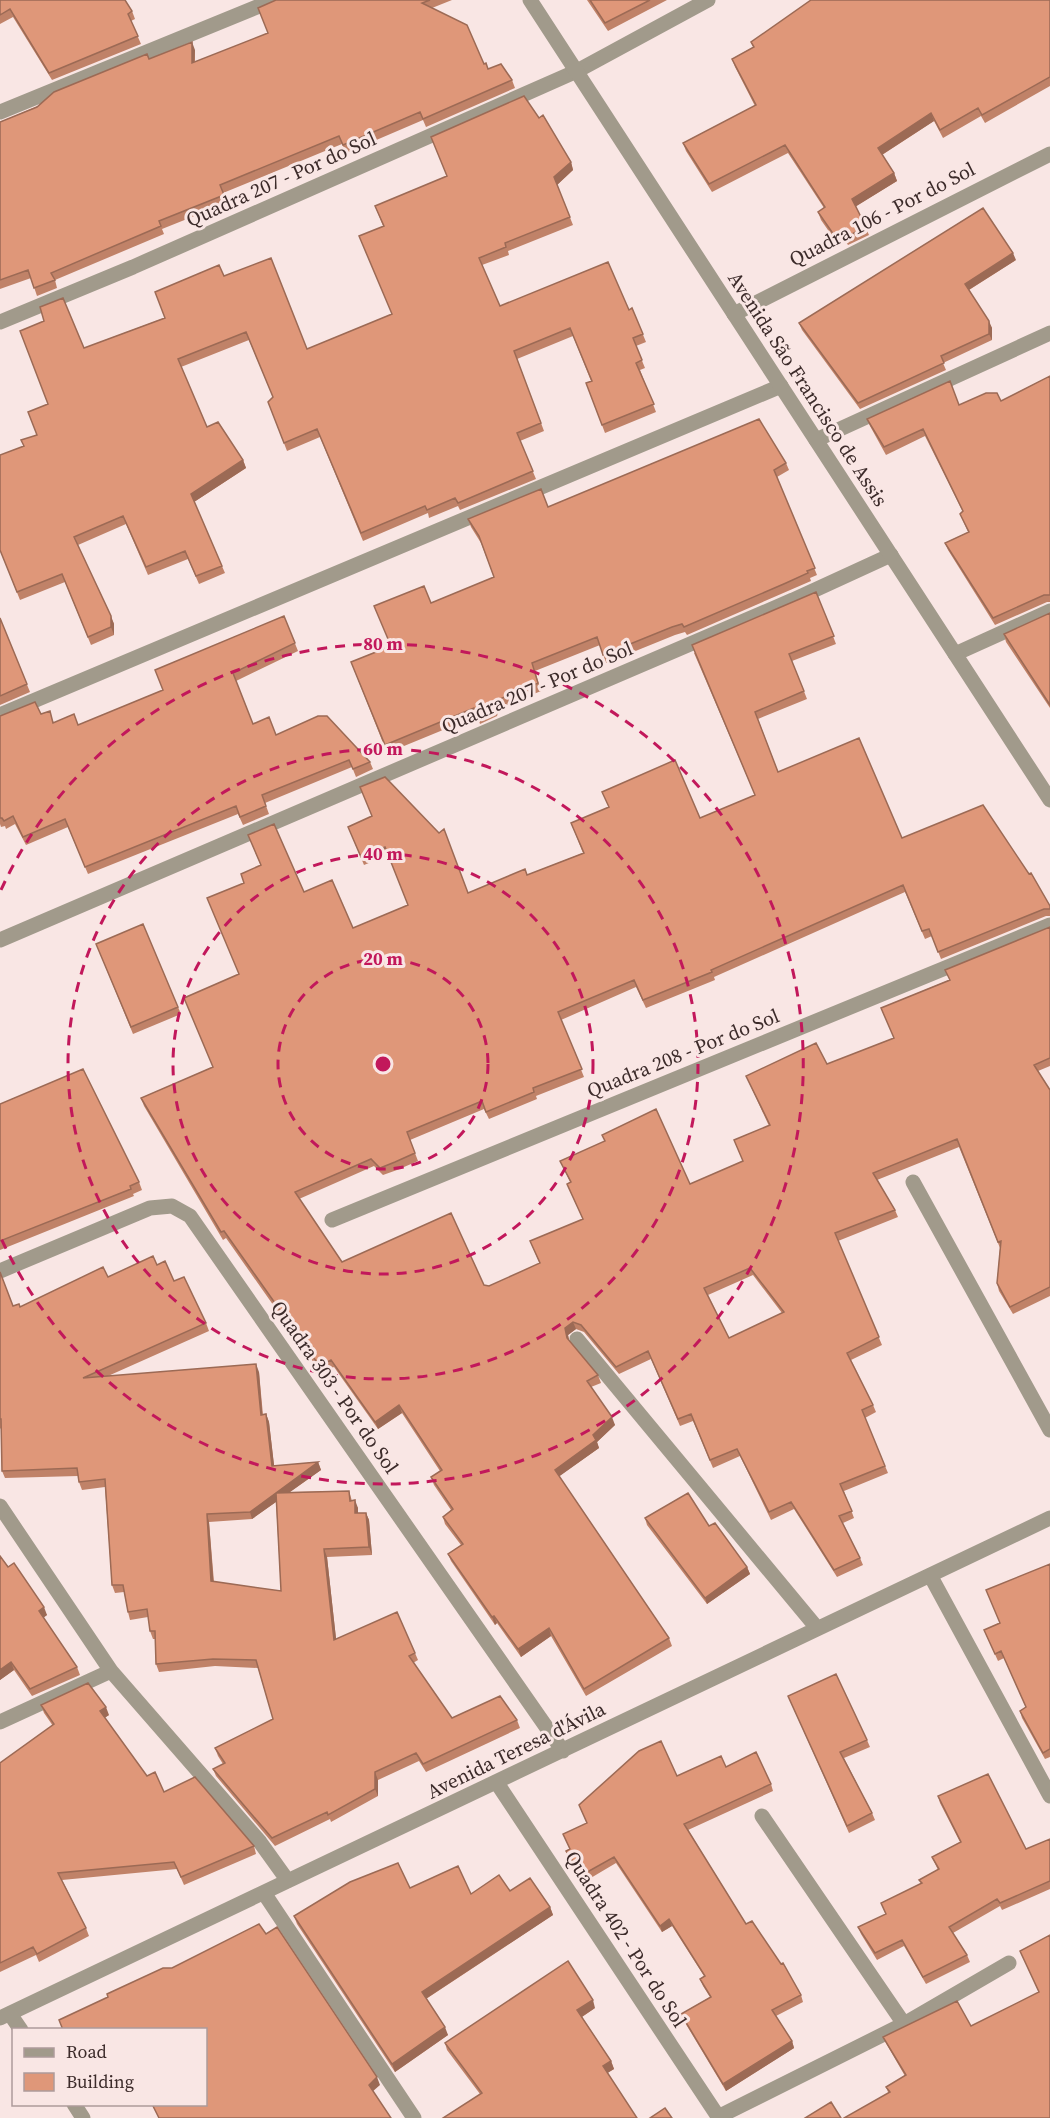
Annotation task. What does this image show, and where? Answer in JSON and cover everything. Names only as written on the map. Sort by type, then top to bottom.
[{"type":"street","points":[[0,112],[273,0]]},
{"type":"street","name":"Avenida São Francisco de Assis","points":[[531,0],[1050,800]]},
{"type":"street","points":[[577,71],[708,0]]},
{"type":"street","name":"Quadra 207 - Por do Sol","points":[[0,322],[155,258],[577,71]]},
{"type":"street","name":"Quadra 106 - Por do Sol","points":[[734,314],[1050,154]]},
{"type":"street","points":[[816,440],[1050,333]]},
{"type":"street","points":[[0,715],[781,386]]},
{"type":"street","name":"Quadra 207 - Por do Sol","points":[[0,940],[793,600],[891,555]]},
{"type":"street","points":[[955,654],[1050,611]]},
{"type":"street","name":"Quadra 208 - Por do Sol","points":[[332,1220],[1050,925]]},
{"type":"street","points":[[913,1182],[1050,1430]]},
{"type":"street","name":"Quadra 303 - Por do Sol","points":[[0,1271],[150,1208],[172,1206],[190,1216],[563,1751]]},
{"type":"street","points":[[578,1339],[817,1628]]},
{"type":"street","points":[[0,1506],[111,1671],[260,1842],[288,1881]]},
{"type":"street","name":"Avenida Teresa d'Ávila","points":[[5,2016],[1050,1518]]},
{"type":"street","points":[[930,1575],[1050,1796]]},
{"type":"street","points":[[0,1722],[111,1671]]},
{"type":"street","name":"Quadra 402 - Por do Sol","points":[[497,1783],[719,2118]]},
{"type":"street","points":[[762,1816],[903,2024]]},
{"type":"street","points":[[264,1893],[414,2118]]},
{"type":"street","points":[[719,2118],[903,2024],[1009,1963]]},
{"type":"street","points":[[5,2016],[19,2028]]},
{"type":"building","points":[[0,0],[125,0],[132,11],[128,14],[138,36],[49,73],[10,9],[0,15]]},
{"type":"building","points":[[276,0],[430,0],[422,3],[467,25],[488,69],[501,64],[512,80],[423,119],[420,112],[343,145],[339,136],[220,185],[224,195],[159,221],[161,226],[51,273],[55,280],[34,288],[28,270],[0,280],[0,122],[37,107],[54,92],[147,54],[149,59],[192,42],[192,63],[268,33],[258,8]]},
{"type":"building","points":[[590,0],[650,0],[605,23]]},
{"type":"building","points":[[811,0],[1050,0],[1050,77],[982,115],[978,108],[940,130],[931,113],[878,148],[894,173],[852,199],[866,227],[846,237],[841,231],[834,235],[818,212],[825,207],[785,145],[709,184],[683,143],[756,105],[732,59],[754,47],[751,42]]},
{"type":"building","points":[[524,96],[539,118],[543,115],[571,162],[554,177],[570,217],[505,243],[506,247],[479,258],[500,306],[608,262],[629,310],[632,308],[643,334],[633,338],[642,360],[636,363],[654,404],[602,425],[586,383],[592,381],[570,328],[514,351],[541,423],[517,433],[533,471],[458,503],[455,498],[427,510],[425,506],[361,533],[317,429],[284,443],[268,402],[273,397],[246,332],[178,359],[207,427],[218,422],[243,460],[191,494],[222,566],[196,576],[185,551],[146,567],[123,516],[74,537],[111,616],[111,627],[88,637],[62,574],[17,592],[0,550],[0,455],[24,446],[21,440],[37,435],[28,412],[48,404],[20,331],[44,321],[40,307],[63,298],[84,348],[165,318],[155,292],[219,265],[224,276],[271,258],[307,349],[392,314],[359,236],[384,226],[375,206],[447,176],[431,137]]},
{"type":"building","points":[[983,208],[1013,253],[965,284],[989,321],[989,334],[941,356],[944,363],[858,403],[799,323]]},
{"type":"building","points":[[1050,376],[1050,595],[1044,595],[993,618],[945,543],[969,532],[960,514],[963,511],[923,429],[884,447],[867,419],[950,381],[959,405],[986,393],[997,393],[1001,401]]},
{"type":"building","points":[[759,419],[786,463],[774,470],[815,568],[684,627],[682,624],[672,627],[603,655],[597,637],[532,663],[538,683],[495,701],[495,708],[477,716],[474,708],[385,745],[351,662],[391,646],[374,606],[424,586],[431,603],[494,577],[479,536],[468,519],[541,489],[548,507]]},
{"type":"building","points":[[816,592],[834,636],[789,654],[804,691],[755,712],[778,772],[859,738],[902,838],[983,805],[1029,874],[1031,873],[1050,909],[1044,909],[938,952],[929,929],[922,931],[903,885],[711,970],[712,972],[643,1000],[634,980],[558,1012],[582,1069],[533,1088],[534,1092],[486,1112],[482,1101],[407,1132],[415,1153],[395,1162],[380,1168],[371,1159],[295,1192],[342,1262],[451,1213],[484,1285],[489,1286],[540,1263],[530,1241],[583,1219],[567,1184],[571,1182],[560,1161],[605,1141],[602,1135],[656,1109],[690,1184],[743,1161],[734,1140],[770,1125],[746,1076],[816,1043],[827,1064],[894,1038],[881,1008],[950,980],[945,970],[1050,927],[1050,1058],[1034,1065],[1050,1090],[1050,1287],[1010,1307],[997,1283],[1001,1241],[998,1242],[957,1139],[873,1173],[895,1210],[835,1233],[879,1337],[847,1353],[873,1405],[862,1410],[885,1466],[840,1484],[852,1511],[839,1516],[860,1558],[834,1570],[791,1502],[769,1512],[737,1449],[710,1460],[691,1414],[678,1419],[648,1351],[616,1367],[581,1325],[573,1322],[565,1328],[567,1338],[598,1375],[587,1381],[612,1417],[593,1435],[596,1440],[555,1470],[669,1638],[584,1689],[549,1628],[518,1649],[494,1616],[492,1617],[448,1554],[463,1544],[443,1517],[453,1509],[431,1477],[442,1470],[399,1405],[375,1422],[331,1360],[321,1365],[321,1368],[224,1231],[221,1232],[141,1098],[213,1067],[184,998],[239,974],[207,898],[244,883],[241,874],[261,865],[248,835],[274,824],[304,892],[332,880],[353,928],[408,905],[385,847],[361,857],[348,827],[372,816],[360,787],[385,777],[439,833],[444,829],[468,893],[525,869],[527,875],[584,853],[571,823],[609,807],[602,792],[675,760],[700,818],[755,795],[692,645]],"holes":[[[750,1268],[784,1312],[729,1338],[704,1288]]]},
{"type":"building","points":[[1050,613],[1050,705],[1004,634]]},
{"type":"building","points":[[284,616],[295,643],[233,673],[253,724],[269,717],[276,735],[318,716],[327,716],[370,762],[353,769],[349,760],[262,795],[266,806],[240,817],[236,806],[85,867],[65,819],[23,837],[13,816],[4,821],[0,818],[0,716],[35,702],[41,714],[50,711],[53,723],[74,714],[78,725],[163,690],[155,670]]},
{"type":"building","points":[[0,618],[27,684],[0,696]]},
{"type":"building","points":[[143,924],[178,1007],[131,1027],[96,944]]},
{"type":"building","points":[[83,1069],[139,1182],[130,1186],[131,1189],[0,1241],[0,1104]]},
{"type":"building","points":[[153,1256],[157,1265],[165,1261],[174,1281],[184,1277],[206,1323],[83,1378],[256,1364],[261,1415],[266,1414],[272,1466],[318,1462],[250,1512],[207,1514],[211,1581],[281,1591],[276,1493],[349,1491],[350,1501],[355,1500],[355,1513],[366,1513],[369,1547],[324,1549],[334,1640],[397,1612],[415,1653],[409,1656],[452,1718],[500,1696],[517,1720],[423,1764],[416,1753],[375,1772],[375,1789],[328,1815],[327,1812],[272,1838],[213,1769],[225,1763],[215,1748],[273,1719],[256,1660],[213,1659],[156,1664],[155,1631],[150,1631],[147,1609],[128,1612],[123,1585],[112,1585],[105,1479],[79,1482],[77,1468],[2,1471],[0,1272],[13,1306],[19,1304],[20,1307],[103,1267],[108,1277]]},
{"type":"building","points":[[688,1493],[709,1526],[715,1523],[747,1567],[705,1598],[645,1518]]},
{"type":"building","points":[[0,1556],[8,1567],[14,1563],[44,1607],[39,1611],[77,1667],[30,1689],[11,1662],[0,1670]]},
{"type":"building","points":[[1050,1564],[1050,1749],[1043,1753],[1020,1711],[1026,1707],[1001,1651],[995,1654],[984,1630],[1000,1623],[986,1590]]},
{"type":"building","points":[[836,1674],[867,1740],[840,1752],[872,1813],[847,1826],[788,1696]]},
{"type":"building","points":[[88,1683],[106,1707],[100,1711],[147,1776],[155,1772],[164,1792],[195,1777],[254,1846],[181,1877],[174,1862],[58,1873],[86,1928],[37,1954],[33,1947],[0,1963],[0,1763],[54,1724],[41,1705]]},
{"type":"building","points":[[661,1741],[677,1776],[721,1756],[726,1767],[756,1752],[771,1784],[684,1824],[746,1924],[752,1921],[781,1964],[783,1963],[801,1995],[772,2010],[792,2041],[723,2084],[681,2014],[711,1997],[700,1979],[705,1976],[669,1919],[660,1926],[614,1857],[582,1875],[566,1851],[570,1849],[563,1834],[587,1823],[579,1805],[639,1751]]},
{"type":"building","points":[[988,1774],[1026,1849],[1050,1839],[1050,1881],[1000,1903],[997,1899],[949,1927],[967,1955],[923,1977],[902,1940],[875,1953],[858,1927],[886,1914],[881,1903],[922,1883],[919,1880],[939,1869],[932,1857],[961,1842],[938,1796]]},
{"type":"building","points":[[398,1863],[410,1888],[458,1866],[471,1894],[499,1875],[510,1891],[530,1878],[550,1907],[422,1992],[445,2027],[392,2064],[294,1916],[350,1882]]},
{"type":"building","points":[[259,1924],[266,1934],[277,1927],[377,2077],[369,2085],[391,2118],[159,2118],[153,2106],[207,2106],[207,2028],[62,2028],[59,2020],[163,1968],[172,1968]]},
{"type":"building","points":[[1050,1935],[1050,2118],[844,2118],[890,2092],[886,2087],[906,2075],[883,2037],[957,2001],[971,2026],[1039,1992],[1020,1951]]},
{"type":"building","points":[[568,1961],[593,2000],[577,2010],[611,2061],[603,2066],[637,2118],[443,2118],[482,2093],[445,2043]]},
{"type":"building","points":[[831,2102],[841,2118],[805,2118]]},
{"type":"building","points":[[665,2108],[672,2118],[650,2118]]}]
